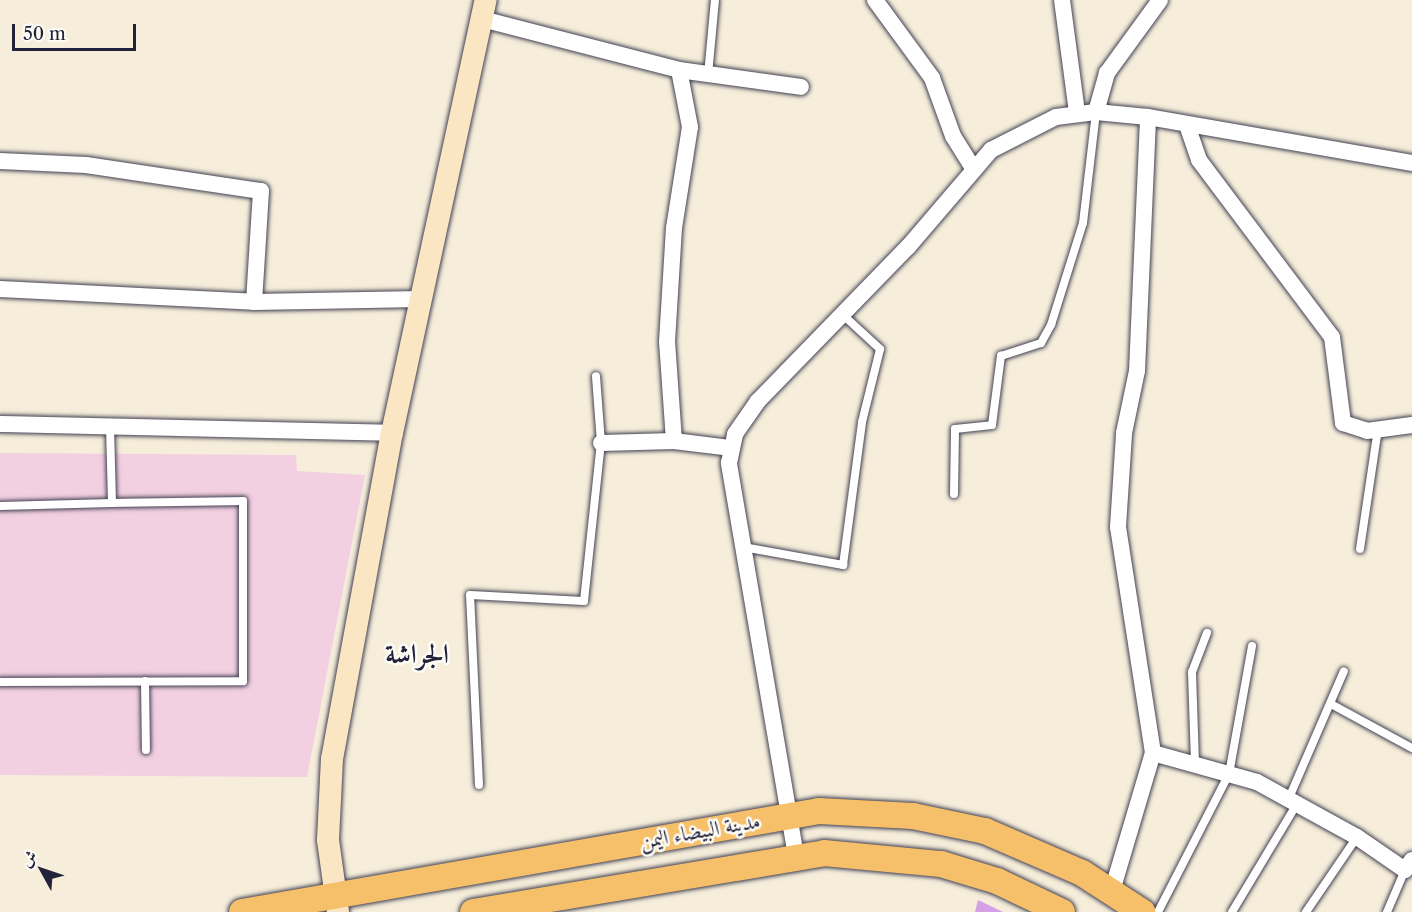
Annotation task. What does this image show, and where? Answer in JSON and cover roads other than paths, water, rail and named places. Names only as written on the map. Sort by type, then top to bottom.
[{"type":"main road","name":"مدينة البيضاء اليمن","points":[[242,912],[337,904],[792,814],[879,813],[950,822],[1047,856],[1112,891],[1142,912]]},
{"type":"main road","name":"مدينة البيضاء اليمن","points":[[473,912],[796,856],[854,854],[923,861],[997,881],[1062,912]]},
{"type":"street","points":[[875,0],[932,78],[953,136],[973,168]]},
{"type":"street","points":[[1062,0],[1077,113]]},
{"type":"street","points":[[1096,112],[1107,73],[1160,0]]},
{"type":"street","points":[[337,904],[328,840],[332,759],[392,433],[484,9],[679,70],[801,87]]},
{"type":"street","points":[[674,441],[667,342],[674,228],[690,127],[679,70]]},
{"type":"street","points":[[796,856],[792,814],[743,547],[730,448],[758,401],[843,315],[973,168],[1007,137],[1077,113],[1096,112],[1148,117],[1412,163]]},
{"type":"street","points":[[1112,891],[1154,753],[1118,527],[1124,433],[1137,371],[1148,117]]},
{"type":"street","points":[[1187,124],[1199,160],[1332,336],[1343,423],[1354,430],[1412,425]]},
{"type":"street","points":[[0,161],[86,165],[261,191],[254,302]]},
{"type":"street","points":[[0,289],[254,302],[421,298]]},
{"type":"street","points":[[0,424],[392,433]]},
{"type":"street","points":[[601,443],[674,441],[730,448]]},
{"type":"street","points":[[1154,753],[1229,774],[1293,800],[1409,865]]},
{"type":"lane","points":[[708,75],[715,0]]},
{"type":"lane","points":[[954,494],[955,429],[992,425],[1001,356],[1041,343],[1051,325],[1083,223],[1096,112]]},
{"type":"lane","points":[[743,547],[843,564],[862,422],[880,349],[843,315]]},
{"type":"lane","points":[[479,785],[470,595],[584,601],[601,443],[596,376]]},
{"type":"lane","points":[[110,426],[112,503]]},
{"type":"lane","points":[[1360,549],[1378,429]]},
{"type":"lane","points":[[0,506],[243,501],[243,681],[0,682]]},
{"type":"lane","points":[[1195,763],[1192,672],[1208,633]]},
{"type":"lane","points":[[1158,912],[1229,774],[1252,646]]},
{"type":"lane","points":[[1232,912],[1293,800],[1344,671]]},
{"type":"lane","points":[[145,681],[146,750]]},
{"type":"lane","points":[[1331,704],[1412,748]]},
{"type":"lane","points":[[1306,912],[1357,837]]},
{"type":"lane","points":[[1387,912],[1409,865]]},
{"type":"district","name":"الجراشة","points":[[417,654]]}]
